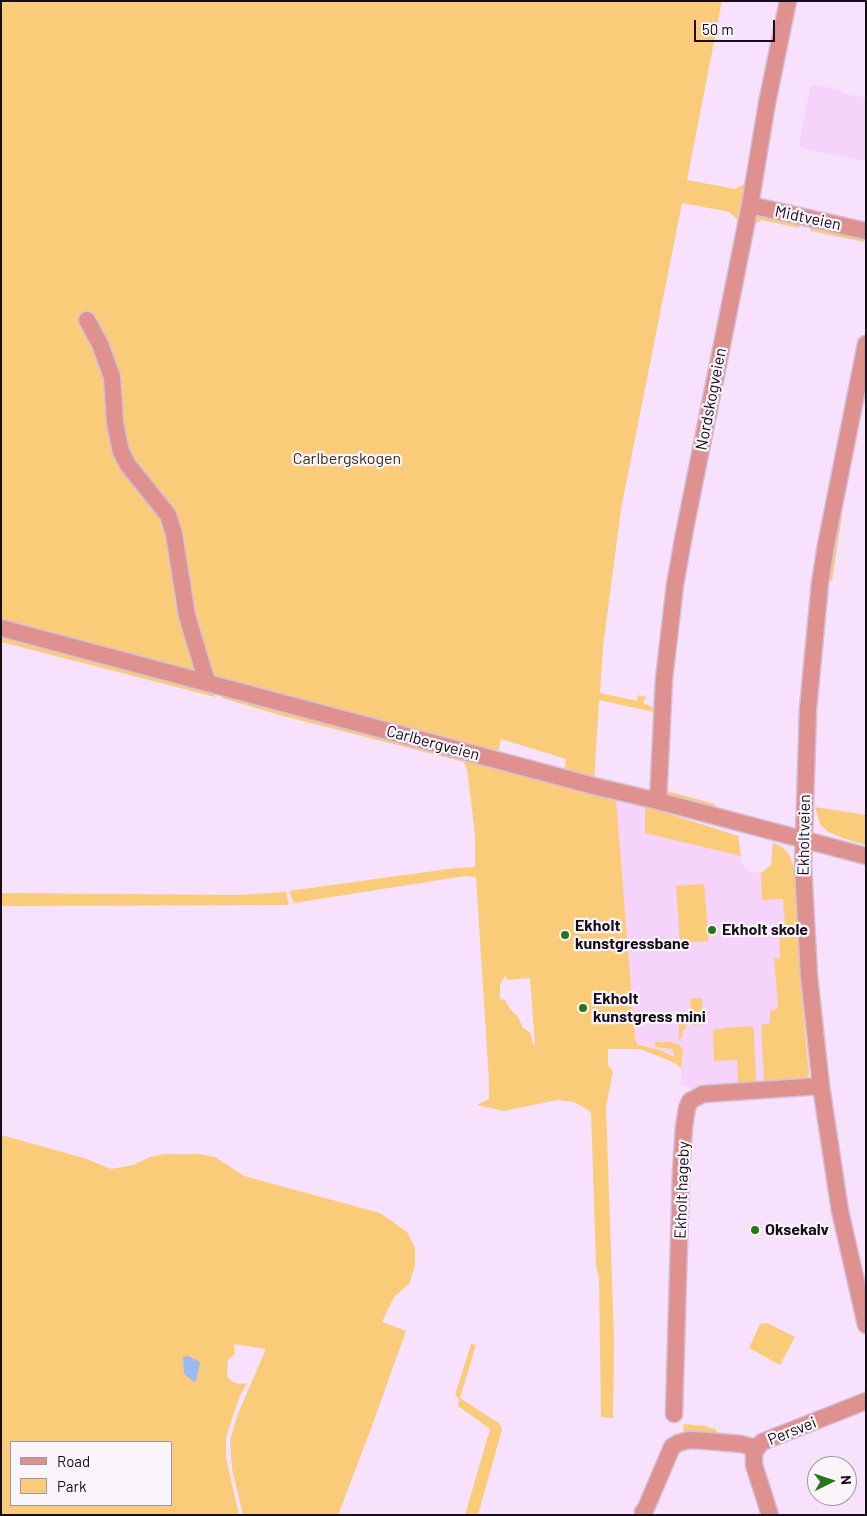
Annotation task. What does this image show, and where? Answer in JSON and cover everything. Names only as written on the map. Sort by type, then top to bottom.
[{"type":"street","name":"Nordskogveien","points":[[658,801],[664,679],[675,585],[788,1]]},
{"type":"street","name":"Midtveien","points":[[750,205],[866,231]]},
{"type":"street","points":[[87,320],[100,344],[112,376],[114,423],[121,452],[128,465],[168,515],[174,534],[187,616],[207,682]]},
{"type":"street","name":"Ekholtveien","points":[[866,344],[829,526],[820,583],[808,709],[803,866],[809,976],[821,1086],[840,1211],[866,1325]]},
{"type":"street","name":"Carlbergveien","points":[[1,628],[866,856]]},
{"type":"street","name":"Ekholt hageby","points":[[674,1414],[684,1127],[690,1101],[703,1094],[821,1086]]},
{"type":"street","name":"Persvei","points":[[770,1515],[754,1465],[754,1452],[762,1442],[866,1401]]},
{"type":"street","points":[[643,1512],[672,1448],[678,1443],[689,1440],[706,1440],[757,1448]]},
{"type":"shaded area","points":[[814,85],[841,90],[841,93],[866,98],[866,161],[799,147],[810,86]]},
{"type":"shaded area","name":"Ekholt skole","points":[[616,798],[738,836],[741,861],[750,872],[761,873],[771,865],[773,843],[781,846],[790,856],[795,873],[800,976],[808,1078],[694,1090],[681,1084],[682,1060],[660,1050],[637,1043],[635,1038]]},
{"type":"green space","name":"Carlbergskogen","points":[[1,1],[722,1],[687,180],[735,189],[746,183],[738,221],[730,212],[682,203],[621,509],[603,647],[600,693],[637,701],[638,695],[647,697],[643,703],[657,709],[654,712],[599,700],[594,784],[564,773],[566,759],[501,739],[498,754],[1,623]]},
{"type":"green space","points":[[755,215],[801,221],[799,228],[762,220],[752,226]]},
{"type":"green space","points":[[811,224],[865,236],[864,242],[810,231]]},
{"type":"green space","points":[[842,516],[832,581],[828,580],[838,517]]},
{"type":"green space","points":[[1,633],[213,689],[215,697],[1,642]]},
{"type":"green space","points":[[221,690],[616,798],[635,1038],[637,1044],[660,1050],[675,1057],[672,1049],[656,1047],[654,1042],[671,1042],[683,1049],[681,1069],[675,1063],[640,1049],[608,1049],[608,1065],[613,1072],[606,1107],[614,1339],[613,1418],[601,1417],[599,1279],[596,1264],[591,1112],[574,1102],[557,1100],[504,1111],[477,1105],[489,1099],[489,1081],[476,877],[465,876],[294,903],[289,891],[455,868],[475,867],[475,835],[467,770],[464,762],[283,716],[222,698]],"holes":[[[506,975],[507,980],[530,978],[535,1045],[530,1033],[523,1028],[518,1017],[505,1000],[500,999],[500,984]]]},
{"type":"green space","points":[[666,752],[668,752],[668,774],[666,774],[663,782],[667,784],[667,791],[715,804],[714,808],[666,794],[663,789],[662,780]]},
{"type":"green space","points":[[645,806],[738,836],[741,856],[645,833]]},
{"type":"green space","points":[[815,807],[866,815],[866,845],[842,838],[827,831],[820,824]]},
{"type":"green space","points":[[773,843],[781,846],[790,856],[795,873],[800,976],[809,1074],[805,1082],[768,1083],[764,1080],[761,1025],[770,1023],[770,1011],[775,1010],[778,1006],[774,959],[780,958],[779,928],[785,927],[783,899],[762,900],[761,873],[771,865]]},
{"type":"green space","points":[[704,884],[709,941],[680,943],[676,886]]},
{"type":"green space","points":[[286,892],[289,905],[1,906],[1,893],[236,895]]},
{"type":"green space","points":[[702,998],[703,1025],[692,1025],[690,999]]},
{"type":"green space","points":[[687,1012],[688,1024],[683,1031],[682,1038],[679,1039],[679,1015],[662,1016],[662,1014]]},
{"type":"green space","points":[[750,1026],[754,1032],[756,1082],[738,1084],[737,1060],[714,1061],[713,1030]]},
{"type":"green space","points":[[1,1135],[84,1158],[111,1169],[133,1165],[150,1157],[165,1154],[199,1154],[215,1157],[244,1176],[380,1213],[407,1232],[415,1248],[415,1266],[409,1284],[394,1297],[382,1322],[406,1331],[338,1515],[243,1515],[232,1469],[230,1440],[237,1416],[266,1349],[234,1344],[235,1354],[228,1360],[227,1377],[239,1384],[247,1383],[239,1398],[226,1437],[226,1458],[239,1515],[1,1515]]},
{"type":"green space","points":[[767,1323],[795,1337],[780,1365],[749,1348],[760,1324]]},
{"type":"green space","points":[[471,1344],[476,1345],[460,1398],[500,1424],[502,1429],[478,1515],[465,1515],[490,1429],[458,1406],[459,1398],[455,1395]]},
{"type":"green space","points":[[684,1424],[707,1426],[725,1435],[686,1436],[683,1430]]},
{"type":"water","points":[[188,1356],[200,1362],[196,1381],[193,1381],[184,1374],[183,1357]]},
{"type":"place","name":"Ekholt skole","points":[[712,930]]},
{"type":"place","name":"Ekholt kunstgressbane","points":[[565,935]]},
{"type":"place","name":"Ekholt kunstgress mini","points":[[583,1008]]},
{"type":"place","name":"Oksekalv","points":[[755,1230]]}]
